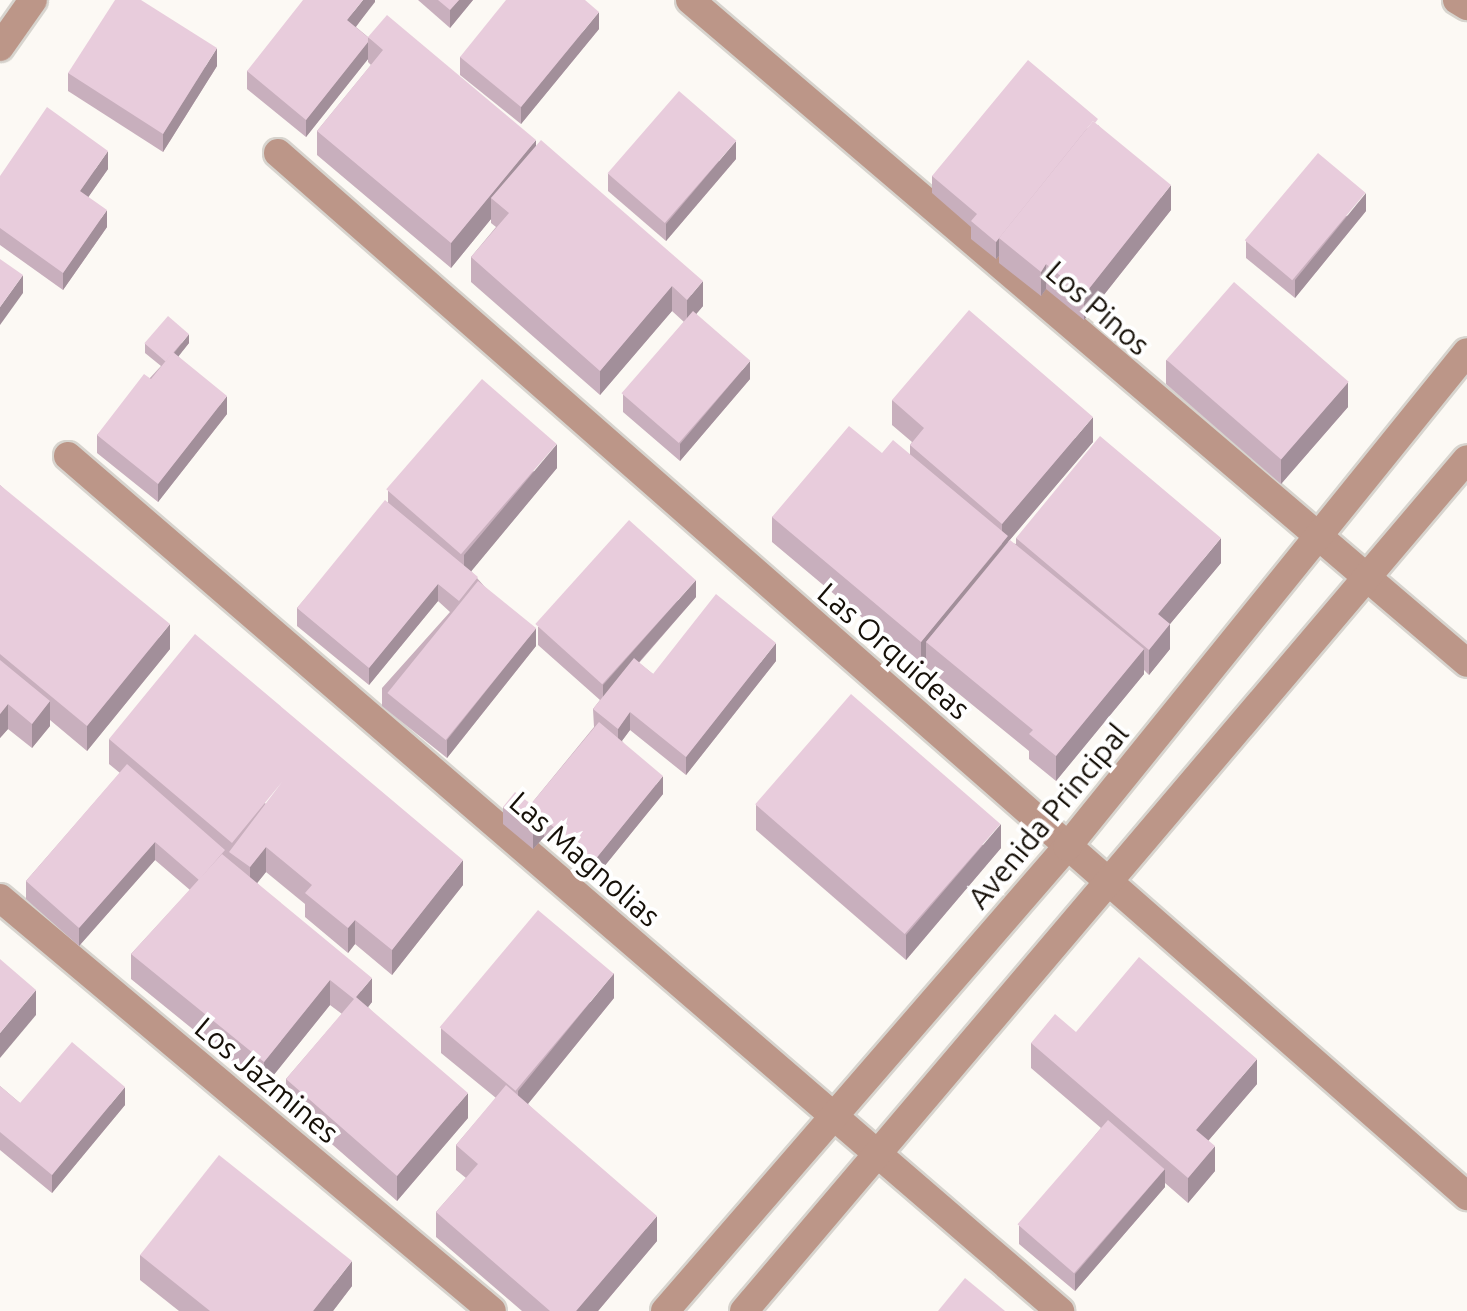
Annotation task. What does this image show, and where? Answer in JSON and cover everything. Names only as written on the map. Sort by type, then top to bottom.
[{"type":"street","points":[[0,47],[33,0]]},
{"type":"street","name":"Los Pinos","points":[[690,0],[1467,662]]},
{"type":"street","points":[[1456,0],[1467,6]]},
{"type":"street","name":"Las Orquideas","points":[[278,154],[1467,1196]]},
{"type":"street","name":"Avenida Principal","points":[[665,1311],[1067,847],[1320,540],[1467,352]]},
{"type":"street","name":"Las Magnolias","points":[[68,456],[1060,1311]]},
{"type":"street","points":[[744,1311],[1467,459]]},
{"type":"street","name":"Los Jazmines","points":[[0,898],[492,1311]]},
{"type":"building","points":[[115,0],[141,0],[217,48],[163,134],[68,73]]},
{"type":"building","points":[[303,0],[363,0],[347,20],[368,37],[306,120],[247,71]]},
{"type":"building","points":[[438,0],[459,0],[450,10]]},
{"type":"building","points":[[506,0],[585,0],[599,12],[521,107],[460,57]]},
{"type":"building","points":[[387,15],[536,140],[451,243],[317,131],[383,50],[368,37]]},
{"type":"building","points":[[1028,60],[1098,119],[996,242],[971,221],[977,214],[932,176]]},
{"type":"building","points":[[679,91],[736,141],[665,223],[607,173]]},
{"type":"building","points":[[47,107],[108,151],[80,191],[107,210],[63,273],[0,228],[0,176]]},
{"type":"building","points":[[1093,121],[1171,185],[1084,295],[1046,264],[1041,272],[999,238]]},
{"type":"building","points":[[541,140],[703,281],[687,300],[672,286],[600,371],[471,257],[509,213],[491,198]]},
{"type":"building","points":[[1318,153],[1365,193],[1292,280],[1245,240]]},
{"type":"building","points":[[0,259],[23,275],[0,307]]},
{"type":"building","points":[[1234,282],[1349,382],[1281,459],[1166,360]]},
{"type":"building","points":[[969,310],[1093,417],[1002,524],[910,445],[924,428],[892,400]]},
{"type":"building","points":[[693,311],[750,361],[679,443],[621,393]]},
{"type":"building","points":[[168,316],[189,334],[166,362],[144,343]]},
{"type":"building","points":[[173,352],[227,396],[158,484],[97,435],[144,374],[151,379]]},
{"type":"building","points":[[482,379],[557,444],[461,554],[386,489]]},
{"type":"building","points":[[849,426],[882,453],[893,440],[1008,536],[921,642],[772,517]]},
{"type":"building","points":[[1100,436],[1221,538],[1158,614],[1170,624],[1149,650],[1016,538]]},
{"type":"building","points":[[0,485],[170,624],[87,726],[0,654]]},
{"type":"building","points":[[385,500],[478,577],[459,601],[438,584],[369,668],[297,608]]},
{"type":"building","points":[[629,520],[696,580],[602,684],[535,624]]},
{"type":"building","points":[[1010,540],[1144,649],[1056,756],[1029,734],[1033,730],[926,642]]},
{"type":"building","points":[[478,581],[536,628],[446,740],[387,693]]},
{"type":"building","points":[[716,594],[776,643],[686,757],[630,712],[618,729],[593,709],[634,658],[653,674]]},
{"type":"building","points":[[195,634],[463,860],[392,950],[355,920],[348,928],[305,893],[312,885],[266,847],[250,867],[229,852],[282,782],[232,843],[109,739]]},
{"type":"building","points":[[0,660],[50,701],[32,724],[8,704],[0,714]]},
{"type":"building","points":[[851,694],[1000,824],[905,934],[755,804]]},
{"type":"building","points":[[599,722],[663,776],[594,861],[544,819],[533,832],[503,807],[515,792],[531,804]]},
{"type":"building","points":[[127,764],[225,850],[199,880],[155,842],[79,928],[26,881]]},
{"type":"building","points":[[222,854],[372,978],[356,997],[468,1093],[397,1176],[286,1079],[354,999],[330,980],[264,1062],[131,954]]},
{"type":"building","points":[[538,910],[614,974],[515,1091],[440,1027]]},
{"type":"building","points":[[1139,957],[1257,1059],[1196,1130],[1215,1146],[1188,1178],[1031,1043],[1055,1014],[1076,1032]]},
{"type":"building","points":[[0,959],[36,990],[0,1033]]},
{"type":"building","points":[[72,1042],[125,1087],[52,1175],[0,1132],[0,1086],[20,1103]]},
{"type":"building","points":[[506,1085],[657,1216],[576,1311],[550,1311],[436,1212],[478,1164],[456,1145]]},
{"type":"building","points":[[1108,1120],[1165,1169],[1074,1273],[1017,1224]]},
{"type":"building","points":[[219,1155],[352,1261],[313,1311],[210,1311],[140,1255]]},
{"type":"building","points":[[965,1278],[1005,1311],[938,1311]]}]
